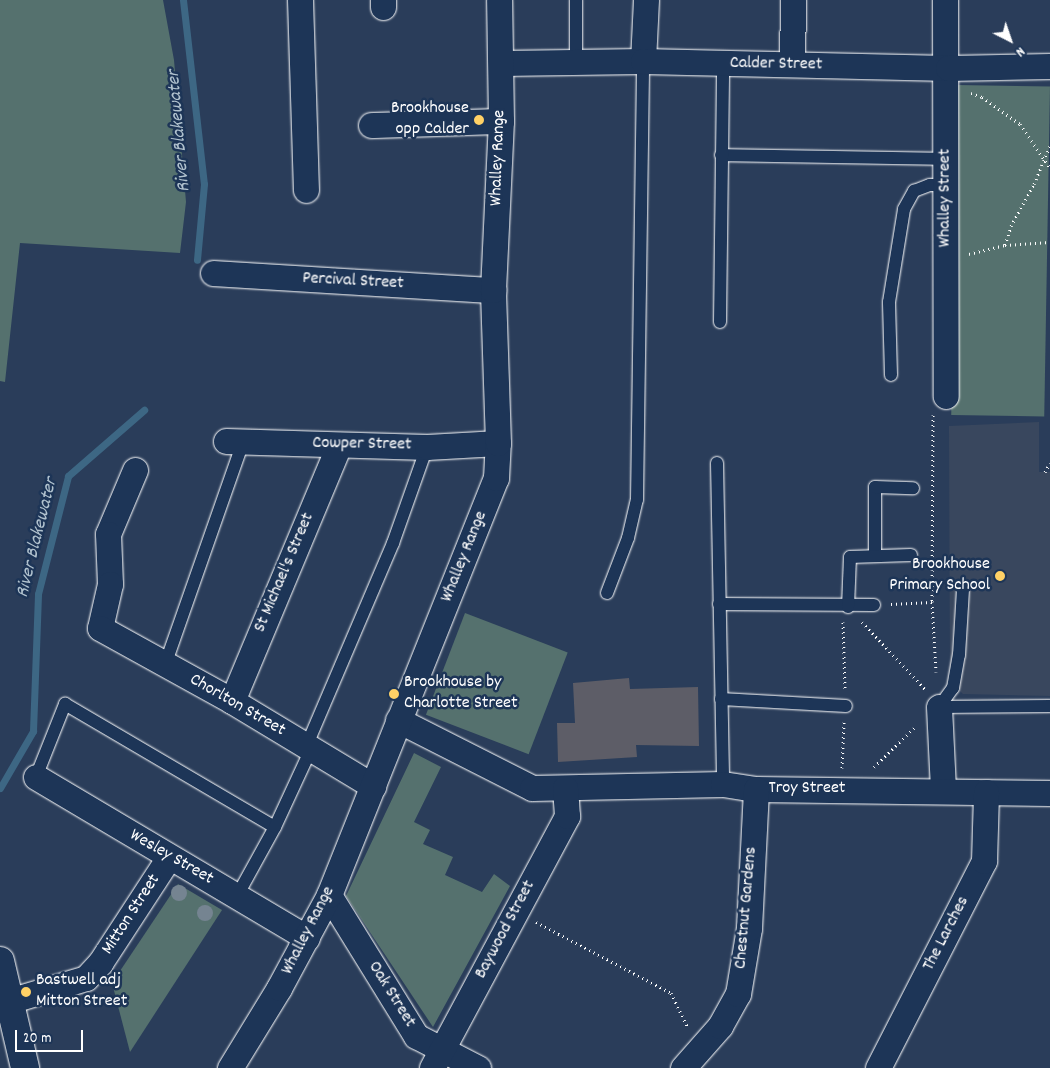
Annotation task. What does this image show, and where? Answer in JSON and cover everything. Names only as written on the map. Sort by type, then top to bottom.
[{"type":"highway","points":[[0,961],[25,1068]]},
{"type":"street","points":[[300,0],[306,190]]},
{"type":"street","name":"Whalley Range","points":[[230,1068],[307,938],[329,895],[496,478],[498,443],[493,290],[501,121],[502,63],[499,0]]},
{"type":"street","points":[[644,61],[646,0]]},
{"type":"street","points":[[792,0],[792,64]]},
{"type":"street","name":"Whalley Street","points":[[946,0],[948,78],[946,396]]},
{"type":"street","name":"Calder Street","points":[[502,63],[644,61],[792,64],[948,78],[1050,66]]},
{"type":"street","points":[[371,125],[501,121]]},
{"type":"street","name":"Percival Street","points":[[213,273],[493,290]]},
{"type":"street","name":"Cowper Street","points":[[235,442],[427,447],[498,443]]},
{"type":"street","name":"St Michael's Street","points":[[232,701],[339,445]]},
{"type":"street","name":"Chorlton Street","points":[[135,470],[108,534],[110,584],[100,628],[232,701],[373,786]]},
{"type":"street","points":[[938,705],[943,789]]},
{"type":"street","name":"Troy Street","points":[[398,720],[532,788],[722,784],[756,789],[943,789],[1050,793]]},
{"type":"street","name":"Wesley Street","points":[[36,777],[307,938]]},
{"type":"street","name":"Baywood Street","points":[[437,1059],[567,816],[565,788]]},
{"type":"street","name":"Chestnut Gardens","points":[[691,1060],[720,1026],[738,994],[749,928],[756,789]]},
{"type":"street","name":"The Larches","points":[[878,1068],[984,861],[986,792]]},
{"type":"street","name":"Mitton Street","points":[[9,1001],[86,978],[100,963],[169,857]]},
{"type":"street","name":"Oak Street","points":[[329,895],[416,1036],[437,1059],[478,1068]]},
{"type":"lane","points":[[576,0],[576,62]]},
{"type":"lane","points":[[607,593],[628,538],[637,500],[644,61]]},
{"type":"lane","points":[[720,322],[720,155],[723,64]]},
{"type":"lane","points":[[720,155],[946,159]]},
{"type":"lane","points":[[892,375],[889,302],[904,209],[914,191],[930,185],[946,185]]},
{"type":"lane","points":[[165,665],[235,442]]},
{"type":"lane","points":[[237,896],[275,827],[393,543],[427,447]]},
{"type":"lane","points":[[717,463],[722,784]]},
{"type":"lane","points":[[875,556],[874,487],[913,488]]},
{"type":"lane","points":[[848,607],[850,557],[911,555]]},
{"type":"lane","points":[[938,705],[953,688],[959,655],[963,589]]},
{"type":"lane","points":[[719,604],[848,607],[874,605]]},
{"type":"lane","points":[[721,698],[846,706]]},
{"type":"lane","points":[[36,777],[65,704],[275,827]]},
{"type":"lane","points":[[938,705],[1050,706]]},
{"type":"path","points":[[948,78],[982,96],[1020,124],[1044,163],[1050,168]]},
{"type":"path","points":[[1005,245],[1011,226],[1044,163],[1050,146]]},
{"type":"path","points":[[946,255],[984,252],[1005,245],[1050,242]]},
{"type":"path","points":[[852,789],[938,705],[932,602],[933,408],[946,396]]},
{"type":"path","points":[[1045,472],[1050,463]]},
{"type":"path","points":[[874,605],[932,602]]},
{"type":"path","points":[[848,607],[938,705]]},
{"type":"path","points":[[516,911],[671,994],[691,1060]]},
{"type":"shaded area","name":"Brookhouse Primary School","points":[[1039,422],[1039,472],[1050,472],[1050,696],[963,694],[950,681],[949,426]]},
{"type":"green space","points":[[0,0],[163,0],[174,60],[186,202],[180,253],[20,243],[5,382],[0,381]]},
{"type":"green space","points":[[957,85],[1050,87],[1044,417],[951,415]]},
{"type":"green space","points":[[465,613],[568,652],[529,754],[426,715]]},
{"type":"green space","points":[[414,753],[441,767],[414,822],[430,830],[423,844],[453,857],[445,875],[482,892],[494,874],[510,886],[433,1027],[346,896]]},
{"type":"green space","points":[[178,884],[222,910],[130,1052],[112,983]]},
{"type":"building","points":[[629,678],[630,689],[698,687],[699,746],[636,745],[637,757],[558,762],[557,723],[575,723],[573,683]]},
{"type":"waterway","name":"River Blakewater","points":[[183,0],[204,184],[197,260]]},
{"type":"waterway","name":"River Blakewater","points":[[0,788],[33,731],[38,594],[68,476],[144,410]]},
{"type":"place","name":"Brookhouse opp Calder","points":[[479,120]]},
{"type":"place","name":"Brookhouse Primary School","points":[[1000,576]]},
{"type":"place","name":"Brookhouse by Charlotte Street","points":[[394,694]]},
{"type":"place","name":"Bastwell adj Mitton Street","points":[[26,992]]}]
